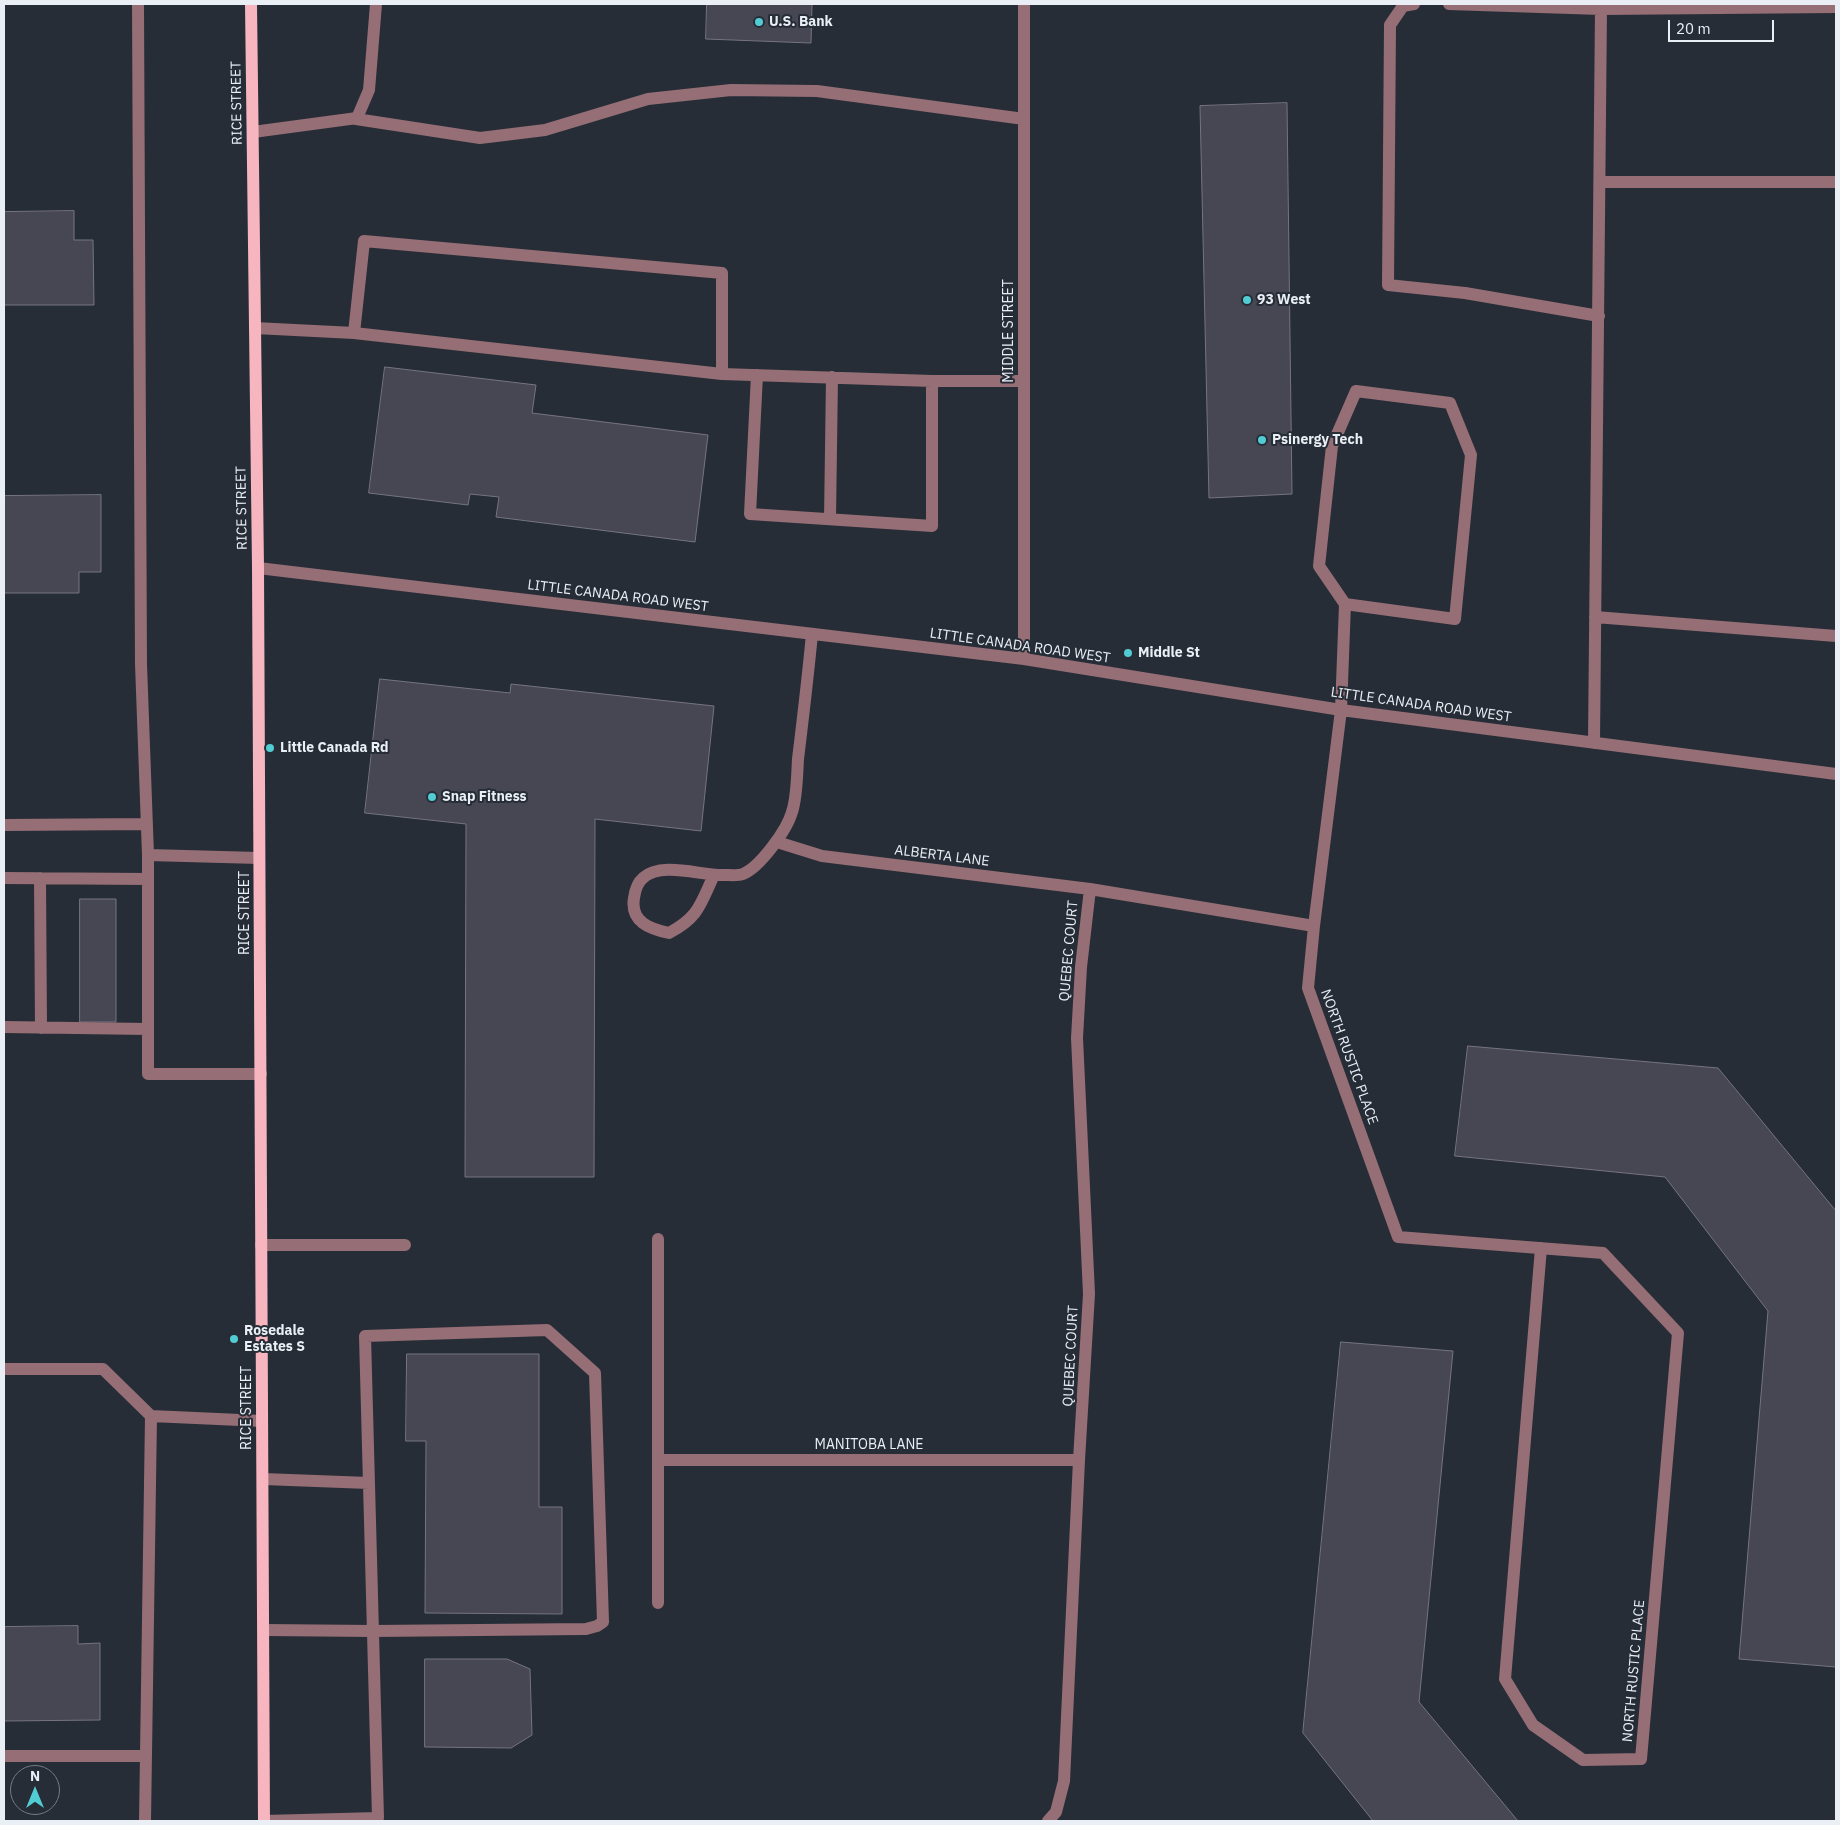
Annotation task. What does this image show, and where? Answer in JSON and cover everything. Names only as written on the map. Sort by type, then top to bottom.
[{"type":"main road","name":"RICE STREET","points":[[251,4],[258,568],[264,1821]]},
{"type":"street","points":[[138,4],[141,654],[148,855],[148,1074],[261,1074]]},
{"type":"street","points":[[356,118],[369,90],[376,4]]},
{"type":"street","name":"MIDDLE STREET","points":[[1024,4],[1024,659]]},
{"type":"street","points":[[1414,4],[1403,6],[1390,25],[1388,285],[1465,293],[1599,316]]},
{"type":"street","points":[[1449,4],[1601,9],[1836,6]]},
{"type":"street","points":[[1594,743],[1601,9]]},
{"type":"street","points":[[253,132],[356,118],[480,138],[545,130],[648,99],[731,90],[817,91],[1024,119]]},
{"type":"street","points":[[1600,182],[1836,182]]},
{"type":"street","points":[[354,333],[364,241],[722,273],[722,374]]},
{"type":"street","points":[[255,328],[354,333],[722,374],[932,381],[1024,381]]},
{"type":"street","points":[[757,375],[750,514],[932,526],[932,381]]},
{"type":"street","points":[[830,519],[832,377]]},
{"type":"street","points":[[1356,391],[1450,403],[1471,455],[1455,619],[1345,604],[1319,566],[1332,446],[1356,391]]},
{"type":"street","name":"LITTLE CANADA ROAD WEST","points":[[258,568],[1024,659],[1341,710],[1836,774]]},
{"type":"street","name":"NORTH RUSTIC PLACE","points":[[1345,604],[1341,710],[1308,988],[1398,1237],[1540,1248],[1602,1253],[1678,1333],[1641,1758],[1583,1760],[1533,1725],[1505,1679],[1540,1248]]},
{"type":"street","points":[[1595,616],[1836,636]]},
{"type":"street","points":[[714,875],[696,914],[682,926],[669,933],[649,928],[636,917],[633,905],[635,890],[642,878],[655,871],[673,870],[714,875],[743,874],[777,842],[792,813],[812,634]]},
{"type":"street","points":[[4,825],[147,824]]},
{"type":"street","name":"ALBERTA LANE","points":[[777,842],[822,856],[1090,890],[1314,926]]},
{"type":"street","points":[[148,855],[259,858]]},
{"type":"street","points":[[4,878],[148,879]]},
{"type":"street","points":[[40,878],[41,1028]]},
{"type":"street","name":"QUEBEC COURT","points":[[1048,1821],[1056,1812],[1064,1781],[1089,1294],[1077,1038],[1081,967],[1090,890]]},
{"type":"street","points":[[4,1027],[148,1029]]},
{"type":"street","points":[[658,1239],[658,1602]]},
{"type":"street","points":[[262,1244],[405,1244]]},
{"type":"street","points":[[264,1630],[373,1631],[586,1629],[603,1622],[595,1373],[547,1330],[365,1336],[373,1631],[378,1818],[264,1821]]},
{"type":"street","points":[[4,1369],[103,1369],[151,1416],[262,1421]]},
{"type":"street","points":[[145,1821],[151,1416]]},
{"type":"street","name":"MANITOBA LANE","points":[[658,1460],[1079,1460]]},
{"type":"street","points":[[263,1479],[369,1483]]},
{"type":"street","points":[[4,1756],[146,1756]]},
{"type":"building","name":"U.S. Bank","points":[[707,4],[812,4],[811,43],[706,39]]},
{"type":"building","name":"93 West","points":[[1287,103],[1292,494],[1209,498],[1200,106]]},
{"type":"building","points":[[74,211],[74,240],[93,240],[94,305],[4,305],[4,212]]},
{"type":"building","points":[[385,367],[536,385],[532,413],[708,435],[695,542],[496,517],[499,497],[470,494],[468,505],[369,493]]},
{"type":"building","points":[[101,495],[101,572],[79,572],[79,593],[4,593],[4,496]]},
{"type":"building","points":[[380,679],[510,693],[511,684],[714,706],[701,831],[595,819],[594,1177],[465,1177],[466,824],[365,813]]},
{"type":"building","points":[[80,899],[116,899],[116,1022],[80,1022]]},
{"type":"building","points":[[1468,1046],[1718,1068],[1836,1211],[1836,1667],[1739,1659],[1768,1311],[1665,1177],[1455,1156]]},
{"type":"building","points":[[1341,1342],[1453,1351],[1419,1702],[1518,1821],[1373,1821],[1303,1733]]},
{"type":"building","points":[[407,1354],[539,1354],[539,1507],[562,1507],[562,1614],[425,1613],[426,1441],[406,1441]]},
{"type":"building","points":[[78,1626],[78,1644],[100,1643],[100,1720],[4,1721],[4,1627]]},
{"type":"building","points":[[425,1659],[507,1659],[530,1669],[532,1735],[511,1748],[425,1747]]},
{"type":"place","name":"U.S. Bank","points":[[759,22]]},
{"type":"place","name":"93 West","points":[[1247,300]]},
{"type":"place","name":"Psinergy Tech","points":[[1262,440]]},
{"type":"place","name":"Middle St","points":[[1128,653]]},
{"type":"place","name":"Little Canada Rd","points":[[270,748]]},
{"type":"place","name":"Snap Fitness","points":[[432,797]]},
{"type":"place","name":"Rosedale Estates S","points":[[234,1339]]}]
